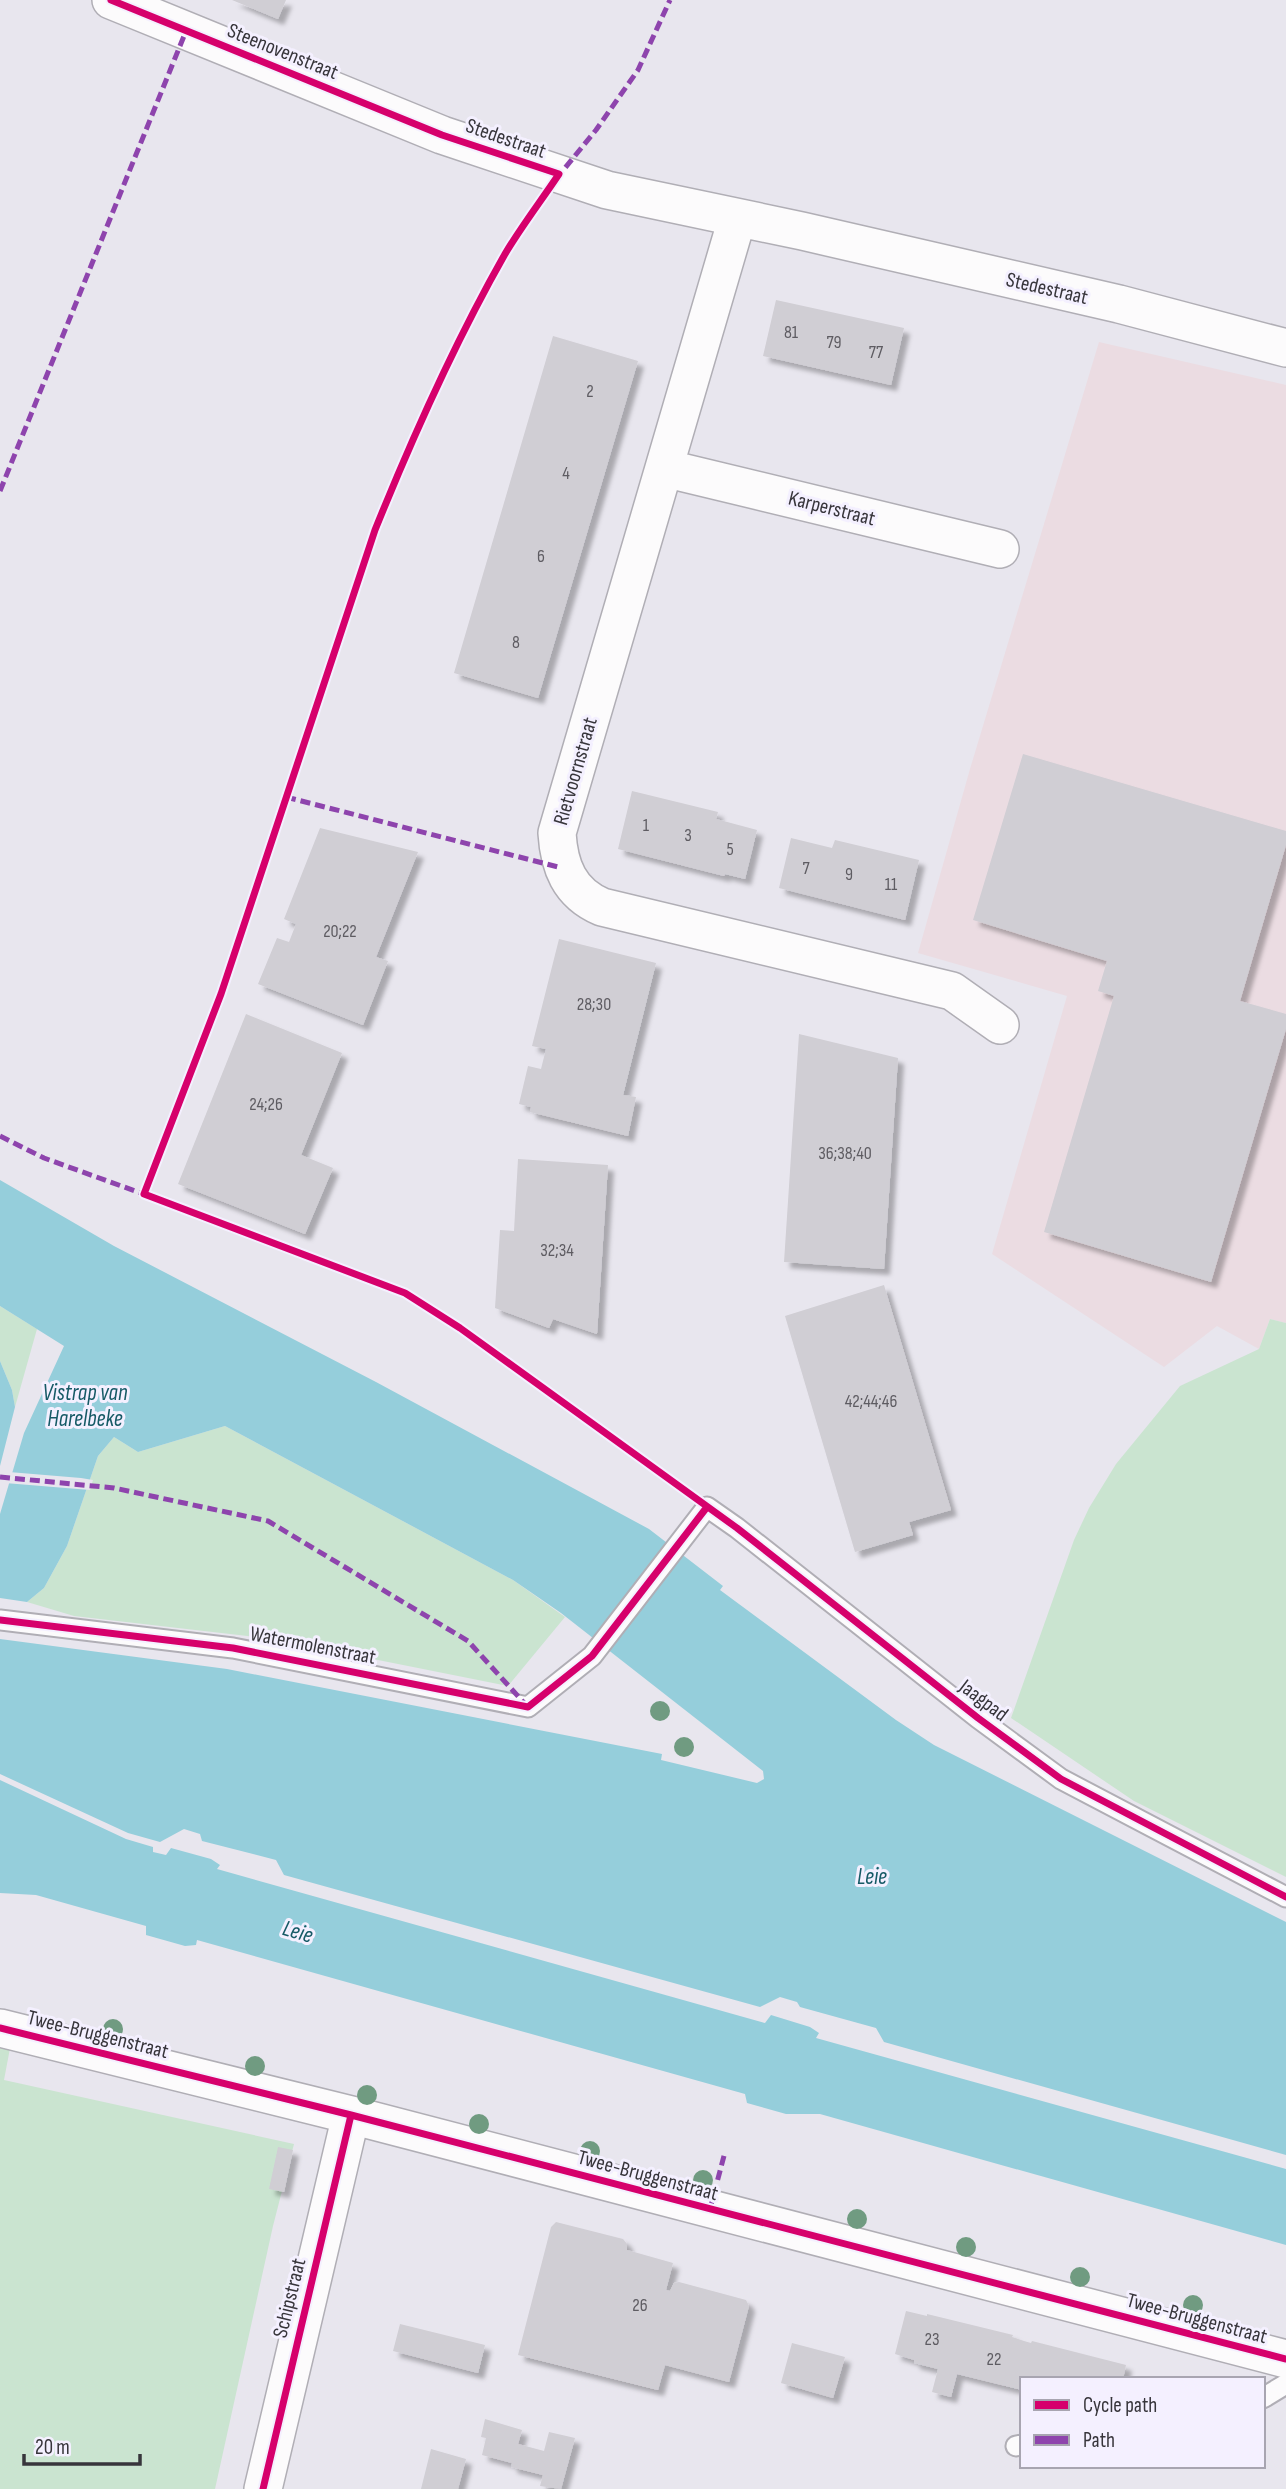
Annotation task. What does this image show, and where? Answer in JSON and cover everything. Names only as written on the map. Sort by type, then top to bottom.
[{"type":"street","name":"Steenovenstraat","points":[[111,0],[442,135]]},
{"type":"street","name":"Stedestraat","points":[[442,135],[607,190],[802,231],[1105,301],[1286,348]]},
{"type":"street","name":"Rietvoornstraat","points":[[737,219],[556,833],[559,857],[567,878],[582,896],[602,907],[952,991],[1000,1025]]},
{"type":"street","name":"Karperstraat","points":[[664,468],[1000,549]]},
{"type":"street","name":"Twee-Bruggenstraat","points":[[0,2028],[351,2115],[1286,2359]]},
{"type":"street","name":"Schipstraat","points":[[263,2489],[351,2115]]},
{"type":"lane","name":"Jaagpad","points":[[691,1527],[707,1507],[978,1718],[1061,1779],[1286,1896]]},
{"type":"lane","name":"Watermolenstraat","points":[[0,1620],[233,1648],[528,1707],[592,1656],[691,1527]]},
{"type":"lane","points":[[1265,2397],[1286,2384]]},
{"type":"shaded area","points":[[1099,342],[1286,385],[1286,1323],[1270,1319],[1259,1349],[1217,1326],[1164,1367],[992,1254],[1067,996],[918,953],[970,769]]},
{"type":"green space","points":[[0,1306],[37,1329],[15,1407],[12,1390],[0,1361]]},
{"type":"green space","points":[[1270,1319],[1286,1323],[1286,1877],[1134,1801],[1011,1718],[1074,1540],[1089,1508],[1116,1464],[1180,1386],[1259,1349]]},
{"type":"green space","points":[[225,1426],[513,1580],[565,1617],[508,1686],[273,1639],[74,1616],[27,1602],[44,1588],[67,1546],[98,1456],[114,1437],[138,1452]]},
{"type":"green space","points":[[0,2041],[11,2043],[4,2080],[294,2144],[273,2226],[215,2489],[0,2489]]},
{"type":"water","name":"Leie","points":[[0,1180],[114,1246],[376,1382],[649,1529],[723,1586],[720,1590],[934,1745],[1286,1922],[1286,2155],[884,2042],[876,2028],[800,2007],[797,2002],[780,1997],[760,2007],[284,1875],[276,1860],[202,1841],[200,1834],[184,1829],[160,1842],[128,1833],[0,1774],[0,1639],[227,1669],[662,1754],[661,1760],[757,1783],[764,1779],[763,1771],[561,1613],[513,1580],[225,1426],[138,1452],[114,1437],[98,1456],[67,1546],[44,1588],[27,1602],[0,1598],[0,1514],[24,1433],[64,1346],[0,1306]]},
{"type":"water","name":"Vistrap van Harelbeke","points":[[0,1361],[12,1390],[15,1407],[0,1466]]},
{"type":"water","points":[[0,1780],[126,1839],[153,1847],[153,1852],[166,1855],[171,1848],[211,1859],[220,1865],[217,1869],[765,2023],[771,2015],[810,2027],[819,2033],[816,2038],[1286,2169],[1286,2245],[820,2114],[786,2114],[747,2103],[745,2094],[197,1940],[196,1945],[185,1946],[146,1935],[146,1926],[36,1895],[0,1893]]},
{"type":"pier","points":[[9,1472],[93,1480],[90,1490],[5,1483]]},
{"type":"building","points":[[232,0],[286,0],[278,19]]},
{"type":"building","points":[[776,300],[904,328],[891,385],[763,356]]},
{"type":"building","points":[[553,336],[638,361],[538,698],[454,673]]},
{"type":"building","points":[[1023,754],[1286,831],[1286,845],[1240,1001],[1286,1014],[1286,1029],[1211,1282],[1044,1232],[1114,996],[1098,991],[1107,961],[973,920]]},
{"type":"building","points":[[632,791],[718,812],[716,819],[757,830],[745,879],[618,849]]},
{"type":"building","points":[[320,828],[418,852],[376,957],[388,961],[363,1025],[258,984],[277,938],[289,942],[296,924],[284,919]]},
{"type":"building","points":[[791,838],[832,848],[835,840],[919,860],[905,920],[779,888]]},
{"type":"building","points":[[559,939],[656,963],[623,1095],[636,1097],[628,1136],[530,1112],[531,1107],[519,1104],[528,1066],[541,1069],[546,1049],[532,1046]]},
{"type":"building","points":[[246,1014],[342,1053],[301,1155],[333,1168],[305,1234],[178,1184]]},
{"type":"building","points":[[799,1034],[898,1058],[884,1269],[784,1262]]},
{"type":"building","points":[[518,1159],[608,1165],[597,1334],[553,1319],[549,1328],[495,1308],[500,1230],[514,1231]]},
{"type":"building","points":[[884,1285],[951,1510],[909,1522],[913,1535],[855,1552],[785,1316]]},
{"type":"building","points":[[278,2147],[293,2150],[284,2192],[269,2189]]},
{"type":"building","points":[[556,2222],[623,2239],[627,2250],[673,2263],[666,2290],[670,2291],[674,2283],[679,2282],[746,2300],[749,2306],[729,2382],[665,2365],[658,2390],[518,2355],[551,2227]]},
{"type":"building","points":[[906,2311],[1013,2335],[1012,2337],[1031,2343],[1032,2341],[1126,2365],[1123,2377],[1020,2377],[1020,2390],[957,2374],[951,2397],[932,2392],[938,2369],[914,2363],[914,2360],[895,2354]]},
{"type":"building","points":[[400,2324],[485,2345],[478,2373],[393,2351]]},
{"type":"building","points":[[792,2343],[845,2357],[833,2398],[781,2383]]},
{"type":"building","points":[[485,2419],[522,2430],[518,2444],[544,2451],[549,2432],[575,2438],[561,2489],[540,2486],[543,2475],[511,2467],[512,2463],[482,2455],[486,2438],[481,2437]]},
{"type":"building","points":[[431,2449],[466,2459],[458,2489],[421,2489]]},
{"type":"marked path","points":[[556,179],[596,130],[638,70],[670,0]]},
{"type":"marked path","points":[[0,491],[186,31]]},
{"type":"marked path","points":[[286,797],[562,868]]},
{"type":"marked path","points":[[0,1136],[44,1158],[149,1196]]},
{"type":"marked path","points":[[0,1477],[114,1488],[268,1521],[468,1641],[526,1705]]},
{"type":"marked path","points":[[710,2209],[725,2152]]},
{"type":"cycle path","points":[[111,0],[442,135],[559,174],[505,254],[469,321],[375,530],[221,994],[144,1194],[405,1293],[460,1328],[737,1528],[978,1718],[1061,1779],[1286,1897]]},
{"type":"cycle path","points":[[0,1620],[233,1648],[528,1707],[592,1656],[707,1507]]},
{"type":"cycle path","points":[[0,2028],[351,2115],[1286,2359]]},
{"type":"cycle path","points":[[263,2489],[351,2115]]}]
